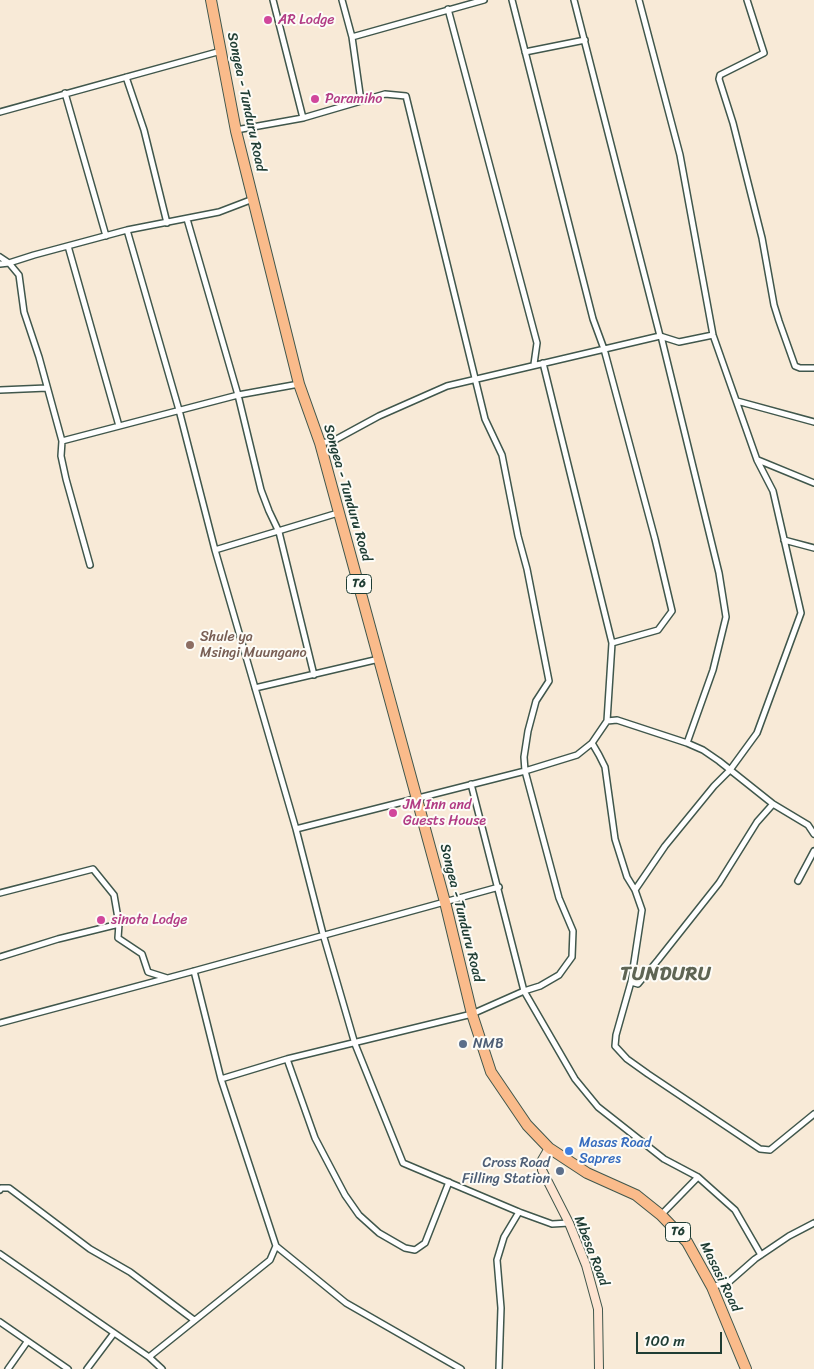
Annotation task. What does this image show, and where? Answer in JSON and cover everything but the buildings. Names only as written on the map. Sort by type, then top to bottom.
[{"type":"highway","name":"Songea - Tunduru Road","points":[[211,0],[236,131],[299,384],[320,443],[446,902],[472,1014],[491,1072],[527,1125],[550,1148]]},
{"type":"highway","name":"Masasi Road","points":[[550,1148],[587,1173],[636,1195],[662,1215],[687,1242],[712,1287],[746,1369]]},
{"type":"main road","name":"Mbesa Road","points":[[550,1148],[542,1160],[542,1170],[569,1224],[586,1265],[598,1308],[599,1369]]},
{"type":"street","points":[[273,0],[303,118]]},
{"type":"street","points":[[342,0],[352,37],[361,101]]},
{"type":"street","points":[[352,37],[484,0]]},
{"type":"street","points":[[512,0],[594,319],[604,349],[655,539],[672,611],[658,630],[612,643]]},
{"type":"street","points":[[574,0],[661,336],[719,572],[726,617],[713,670],[687,743]]},
{"type":"street","points":[[635,890],[665,846],[714,786],[730,770],[758,733],[801,613],[773,491],[757,460],[713,335],[680,155],[639,0]]},
{"type":"street","points":[[747,0],[764,53],[720,75],[718,78],[733,122],[762,238],[774,305],[779,321],[795,366],[814,368]]},
{"type":"street","points":[[448,9],[537,343],[534,364]]},
{"type":"street","points":[[525,52],[584,40]]},
{"type":"street","points":[[0,112],[221,50]]},
{"type":"street","points":[[126,77],[144,130],[167,223]]},
{"type":"street","points":[[66,93],[106,236]]},
{"type":"street","points":[[221,1079],[287,1059],[472,1014],[540,986],[559,975],[572,957],[573,931],[560,898],[525,772],[524,757],[534,708],[536,701],[549,681],[527,569],[518,536],[502,456],[485,419],[406,96],[385,94],[303,118],[236,131]]},
{"type":"street","points":[[0,264],[127,230],[219,212],[254,198]]},
{"type":"street","points":[[188,219],[238,395],[261,490],[279,532],[314,675]]},
{"type":"street","points":[[127,230],[179,410],[215,550],[296,829],[323,934],[355,1044],[403,1163],[519,1212],[552,1224],[569,1224]]},
{"type":"street","points":[[68,246],[119,426]]},
{"type":"street","points":[[0,257],[9,263],[19,275],[24,312],[62,440],[61,456],[66,479],[90,565]]},
{"type":"street","points":[[320,443],[333,441],[379,416],[447,386],[534,364],[661,336],[679,342],[713,335]]},
{"type":"street","points":[[296,829],[525,772],[577,755],[592,743],[607,721],[612,643],[543,363]]},
{"type":"street","points":[[62,440],[238,395],[299,384]]},
{"type":"street","points":[[0,390],[47,388]]},
{"type":"street","points":[[737,401],[814,422]]},
{"type":"street","points":[[757,460],[814,483]]},
{"type":"street","points":[[215,550],[338,513]]},
{"type":"street","points":[[784,540],[814,548]]},
{"type":"street","points":[[255,688],[379,658]]},
{"type":"street","points":[[607,721],[617,720],[628,723],[703,750],[773,804],[808,825],[814,834]]},
{"type":"street","points":[[592,743],[605,767],[615,839],[642,910],[631,982],[615,1046],[627,1059],[648,1074],[760,1149],[770,1150],[814,1114]]},
{"type":"street","points":[[471,784],[524,991],[575,1079],[598,1107],[664,1159],[698,1177],[735,1210],[761,1255]]},
{"type":"street","points":[[631,982],[638,984],[653,966],[719,883],[757,822],[773,804]]},
{"type":"street","points":[[798,881],[814,851]]},
{"type":"street","points":[[0,893],[92,869],[114,895],[119,924],[118,938],[142,954],[148,972],[167,978]]},
{"type":"street","points":[[0,1023],[498,887]]},
{"type":"street","points":[[0,957],[58,938],[119,924]]},
{"type":"street","points":[[194,971],[221,1079],[276,1246],[346,1303],[461,1369]]},
{"type":"street","points":[[287,1059],[315,1138],[344,1195],[359,1215],[380,1233],[405,1248],[415,1250],[425,1243],[449,1182]]},
{"type":"street","points":[[662,1215],[698,1177]]},
{"type":"street","points":[[0,1190],[1,1188],[9,1188],[90,1249],[130,1272],[194,1320]]},
{"type":"street","points":[[499,1369],[501,1308],[497,1260],[504,1237],[519,1212]]},
{"type":"street","points":[[712,1287],[730,1281],[761,1255],[789,1236],[814,1223]]},
{"type":"street","points":[[149,1357],[270,1260],[276,1246]]},
{"type":"street","points":[[0,1254],[149,1357],[162,1369]]},
{"type":"street","points":[[0,1322],[68,1369]]},
{"type":"street","points":[[87,1369],[114,1333]]},
{"type":"street","points":[[8,1369],[27,1342]]},
{"type":"place","name":"AR Lodge","points":[[268,20]]},
{"type":"place","name":"Paramiho","points":[[315,99]]},
{"type":"place","name":"Shule ya Msingi Muungano","points":[[190,645]]},
{"type":"place","name":"JM Inn and Guests House","points":[[393,813]]},
{"type":"place","name":"sinota Lodge","points":[[101,920]]},
{"type":"place","name":"NMB","points":[[463,1044]]},
{"type":"place","name":"Masas Road Sapres","points":[[569,1151]]},
{"type":"place","name":"Cross Road Filling Station","points":[[560,1171]]},
{"type":"district","name":"TUNDURU","points":[[666,975]]}]
